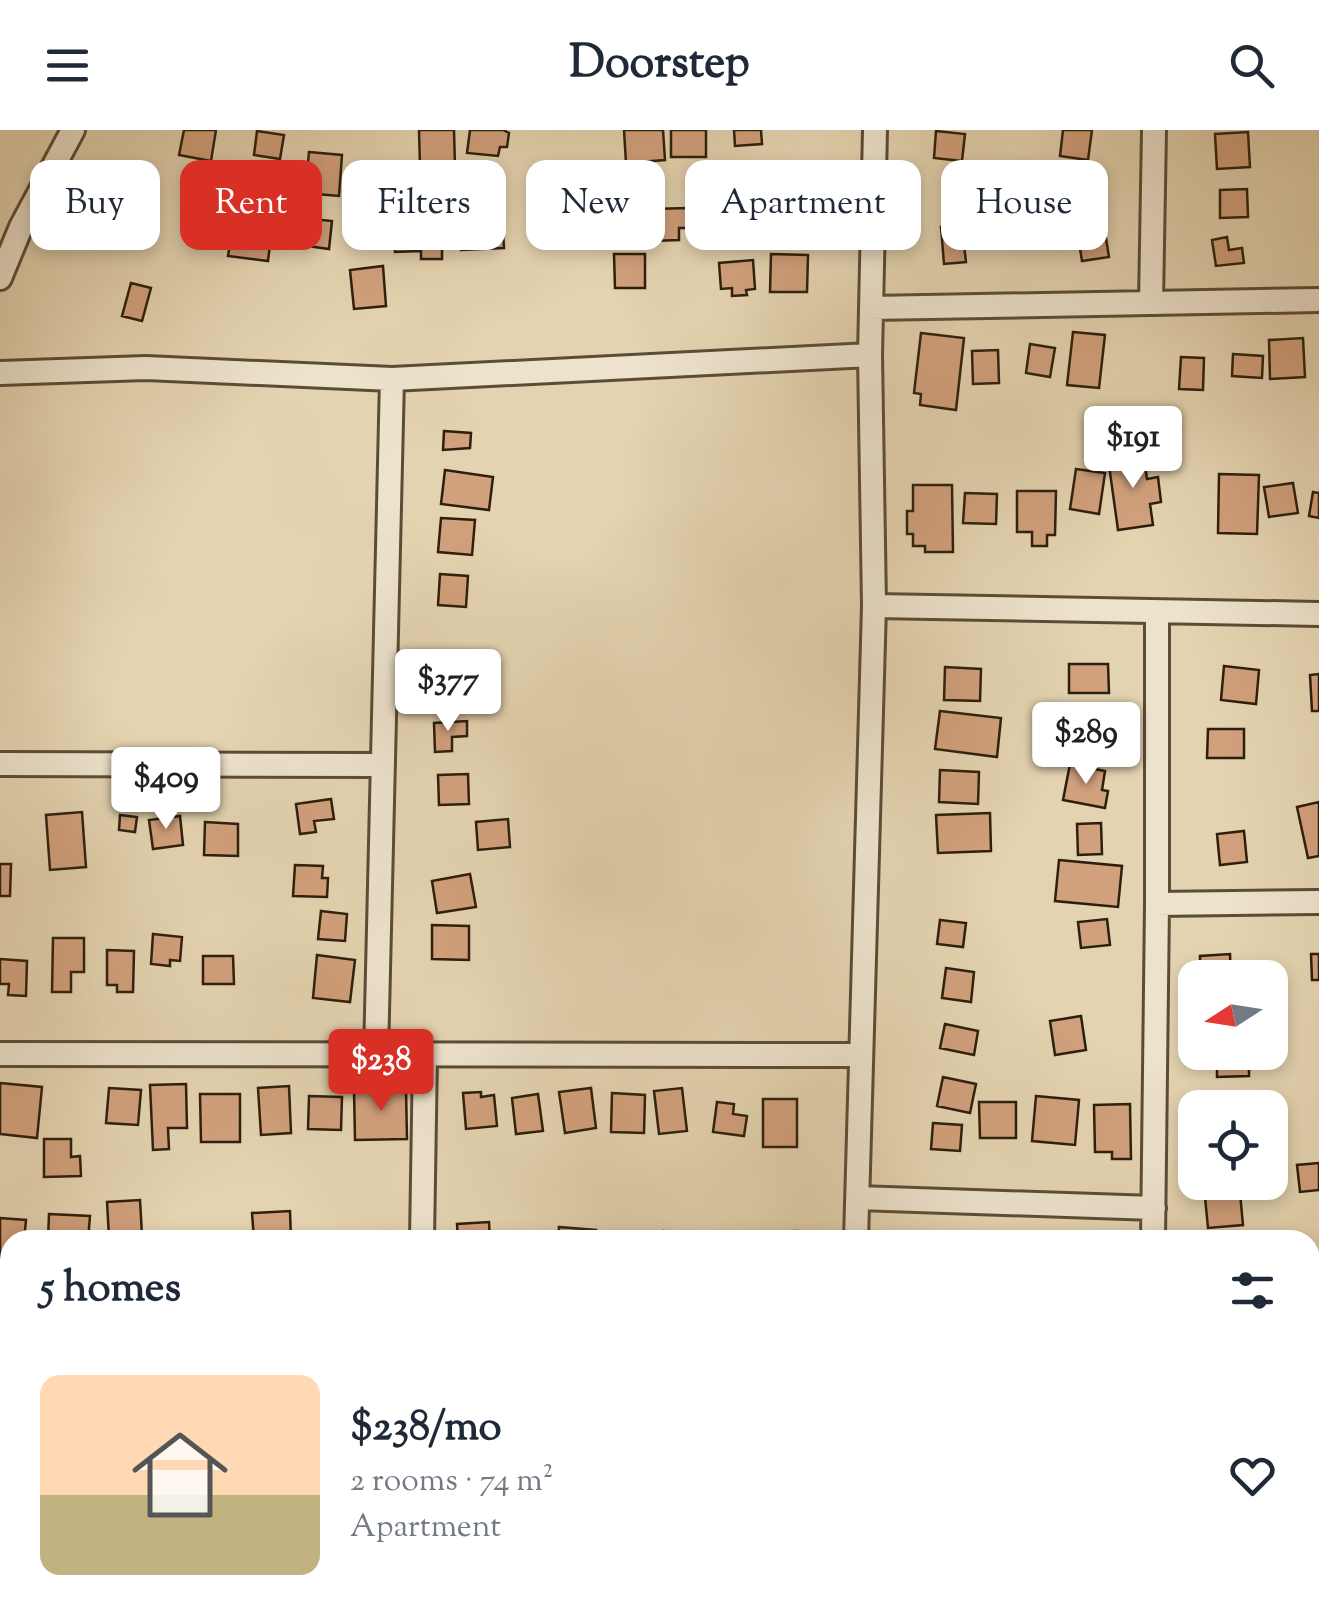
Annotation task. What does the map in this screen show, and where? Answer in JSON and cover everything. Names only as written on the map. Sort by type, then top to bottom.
[{"type":"street","points":[[0,278],[21,227],[73,130]]},
{"type":"street","points":[[856,1230],[874,606],[870,355],[875,130]]},
{"type":"street","points":[[1151,303],[1154,130]]},
{"type":"street","points":[[871,308],[1319,300]]},
{"type":"street","points":[[0,373],[146,368],[392,379],[870,355]]},
{"type":"street","points":[[376,1055],[392,379]]},
{"type":"street","points":[[874,606],[1319,614]]},
{"type":"street","points":[[1154,1230],[1157,614]]},
{"type":"street","points":[[0,764],[383,765]]},
{"type":"street","points":[[1157,904],[1319,902]]},
{"type":"street","points":[[0,1054],[860,1055]]},
{"type":"street","points":[[422,1230],[424,1055]]},
{"type":"street","points":[[858,1198],[1154,1208]]},
{"type":"building","points":[[184,130],[216,130],[211,160],[179,155]]},
{"type":"building","points":[[419,130],[454,130],[455,160],[420,160]]},
{"type":"building","points":[[470,130],[503,130],[509,133],[507,147],[500,147],[498,156],[467,153]]},
{"type":"building","points":[[624,130],[663,130],[665,160],[626,160]]},
{"type":"building","points":[[671,130],[706,130],[706,157],[671,157]]},
{"type":"building","points":[[734,130],[761,130],[762,144],[735,146]]},
{"type":"building","points":[[1063,130],[1092,130],[1088,160],[1060,156]]},
{"type":"building","points":[[257,131],[284,135],[280,159],[254,155]]},
{"type":"building","points":[[936,131],[965,134],[962,160],[934,158]]},
{"type":"building","points":[[1248,132],[1250,167],[1217,169],[1215,134]]},
{"type":"building","points":[[309,152],[342,155],[339,196],[322,194],[322,160],[308,160]]},
{"type":"building","points":[[1247,189],[1248,217],[1220,218],[1220,190]]},
{"type":"building","points":[[685,208],[685,228],[679,228],[679,240],[665,240],[665,209]]},
{"type":"building","points":[[322,220],[332,221],[329,249],[322,248]]},
{"type":"building","points":[[1227,237],[1229,250],[1242,248],[1244,263],[1216,266],[1212,240]]},
{"type":"building","points":[[229,250],[269,250],[268,261],[228,256]]},
{"type":"building","points":[[442,250],[442,259],[421,259],[421,251],[395,252]]},
{"type":"building","points":[[943,250],[965,250],[966,262],[944,264]]},
{"type":"building","points":[[1080,250],[1108,250],[1109,257],[1082,261]]},
{"type":"building","points":[[614,254],[645,254],[645,288],[615,288]]},
{"type":"building","points":[[771,254],[808,255],[807,292],[770,292]]},
{"type":"building","points":[[753,260],[755,289],[746,290],[747,295],[732,296],[732,288],[721,289],[719,263]]},
{"type":"building","points":[[383,266],[386,306],[354,309],[350,270]]},
{"type":"building","points":[[131,283],[151,288],[142,321],[122,316]]},
{"type":"building","points":[[1073,332],[1105,335],[1099,388],[1067,385]]},
{"type":"building","points":[[921,333],[964,338],[956,410],[920,405],[921,394],[914,393]]},
{"type":"building","points":[[1303,338],[1305,377],[1270,379],[1269,340]]},
{"type":"building","points":[[1030,344],[1055,348],[1050,377],[1026,373]]},
{"type":"building","points":[[998,350],[999,383],[973,384],[972,351]]},
{"type":"building","points":[[1233,354],[1263,356],[1262,378],[1232,376]]},
{"type":"building","points":[[1181,357],[1204,358],[1203,390],[1179,389]]},
{"type":"building","points":[[444,431],[471,433],[470,448],[443,450]]},
{"type":"building","points":[[1143,453],[1147,479],[1158,477],[1161,502],[1150,504],[1153,525],[1118,530],[1108,458]]},
{"type":"building","points":[[1076,469],[1105,473],[1099,514],[1070,509]]},
{"type":"building","points":[[445,470],[493,477],[489,510],[441,504]]},
{"type":"building","points":[[1219,474],[1259,475],[1257,534],[1218,533]]},
{"type":"building","points":[[1293,483],[1298,513],[1269,517],[1264,487]]},
{"type":"building","points":[[913,485],[952,485],[953,552],[925,552],[925,546],[913,546],[913,534],[907,534],[907,511],[913,511]]},
{"type":"building","points":[[1017,491],[1056,491],[1055,535],[1047,535],[1047,546],[1032,546],[1032,532],[1017,532]]},
{"type":"building","points":[[1313,492],[1319,493],[1319,518],[1309,516]]},
{"type":"building","points":[[965,493],[997,494],[996,524],[963,523]]},
{"type":"building","points":[[441,518],[475,520],[472,555],[438,552]]},
{"type":"building","points":[[440,574],[468,576],[466,607],[438,605]]},
{"type":"building","points":[[1069,664],[1108,664],[1109,693],[1069,693]]},
{"type":"building","points":[[1224,666],[1259,670],[1256,704],[1221,700]]},
{"type":"building","points":[[945,667],[981,669],[980,701],[944,700]]},
{"type":"building","points":[[427,669],[469,675],[465,707],[423,701]]},
{"type":"building","points":[[1319,674],[1319,711],[1312,711],[1310,675]]},
{"type":"building","points":[[940,711],[1001,718],[997,757],[935,749]]},
{"type":"building","points":[[467,721],[467,736],[452,737],[452,751],[435,752],[434,723]]},
{"type":"building","points":[[1100,723],[1104,756],[1074,759],[1070,730]]},
{"type":"building","points":[[1208,729],[1244,729],[1244,758],[1207,758]]},
{"type":"building","points":[[1070,764],[1105,771],[1105,808],[1063,800]]},
{"type":"building","points":[[940,770],[979,772],[978,804],[939,802]]},
{"type":"building","points":[[468,774],[469,804],[439,805],[438,775]]},
{"type":"building","points":[[331,799],[334,819],[314,821],[316,832],[300,834],[296,804]]},
{"type":"building","points":[[1319,802],[1319,856],[1308,858],[1297,807]]},
{"type":"building","points":[[82,812],[86,867],[50,870],[46,815]]},
{"type":"building","points":[[990,813],[991,851],[938,853],[936,815]]},
{"type":"building","points":[[120,815],[137,817],[135,832],[119,830]]},
{"type":"building","points":[[180,816],[183,845],[153,849],[149,820]]},
{"type":"building","points":[[508,819],[510,847],[478,850],[476,822]]},
{"type":"building","points":[[205,822],[238,824],[238,856],[204,855]]},
{"type":"building","points":[[1101,823],[1102,854],[1078,855],[1077,824]]},
{"type":"building","points":[[1244,831],[1247,862],[1220,865],[1217,834]]},
{"type":"building","points":[[1059,860],[1122,866],[1118,907],[1055,901]]},
{"type":"building","points":[[0,864],[11,864],[10,896],[0,896]]},
{"type":"building","points":[[295,865],[323,866],[322,878],[328,878],[327,897],[293,896]]},
{"type":"building","points":[[470,874],[476,907],[437,913],[432,881]]},
{"type":"building","points":[[321,911],[347,914],[345,941],[318,939]]},
{"type":"building","points":[[1107,919],[1110,945],[1081,948],[1078,922]]},
{"type":"building","points":[[940,920],[966,923],[963,947],[937,944]]},
{"type":"building","points":[[432,925],[469,926],[469,960],[432,959]]},
{"type":"building","points":[[153,934],[182,937],[180,961],[170,960],[170,966],[151,964]]},
{"type":"building","points":[[53,938],[84,938],[84,972],[71,972],[71,992],[52,992]]},
{"type":"building","points":[[107,950],[134,951],[133,992],[117,992],[117,985],[107,985]]},
{"type":"building","points":[[1230,954],[1230,960],[1200,960],[1200,956]]},
{"type":"building","points":[[1311,954],[1319,954],[1319,980],[1312,980]]},
{"type":"building","points":[[317,955],[355,960],[350,1002],[313,998]]},
{"type":"building","points":[[203,956],[233,956],[234,984],[203,984]]},
{"type":"building","points":[[0,959],[27,961],[26,996],[8,995],[9,984],[0,984]]},
{"type":"building","points":[[946,968],[974,972],[971,1002],[942,998]]},
{"type":"building","points":[[1081,1016],[1086,1050],[1055,1055],[1050,1021]]},
{"type":"building","points":[[945,1024],[978,1031],[974,1055],[940,1048]]},
{"type":"building","points":[[1217,1070],[1249,1070],[1249,1076],[1217,1077]]},
{"type":"building","points":[[943,1077],[976,1084],[970,1113],[937,1106]]},
{"type":"building","points":[[0,1083],[42,1087],[37,1138],[0,1134]]},
{"type":"building","points":[[186,1084],[187,1128],[168,1128],[169,1149],[153,1150],[150,1085]]},
{"type":"building","points":[[289,1086],[291,1133],[261,1135],[258,1088]]},
{"type":"building","points":[[109,1088],[141,1090],[138,1125],[106,1123]]},
{"type":"building","points":[[591,1088],[596,1128],[565,1133],[559,1092]]},
{"type":"building","points":[[682,1088],[687,1131],[659,1134],[654,1091]]},
{"type":"building","points":[[406,1089],[407,1139],[355,1140],[354,1090]]},
{"type":"building","points":[[481,1092],[481,1097],[494,1095],[497,1126],[466,1129],[463,1093]]},
{"type":"building","points":[[612,1093],[645,1095],[644,1133],[611,1132]]},
{"type":"building","points":[[200,1094],[240,1094],[240,1142],[201,1142]]},
{"type":"building","points":[[538,1094],[543,1131],[516,1134],[512,1098]]},
{"type":"building","points":[[309,1096],[342,1097],[341,1130],[308,1129]]},
{"type":"building","points":[[1036,1096],[1079,1100],[1075,1145],[1032,1141]]},
{"type":"building","points":[[763,1099],[797,1099],[797,1147],[763,1147]]},
{"type":"building","points":[[717,1102],[734,1104],[733,1114],[747,1116],[744,1136],[713,1132]]},
{"type":"building","points":[[979,1102],[1016,1102],[1016,1138],[980,1138]]},
{"type":"building","points":[[1130,1104],[1131,1159],[1112,1159],[1112,1152],[1095,1152],[1094,1105]]},
{"type":"building","points":[[933,1123],[962,1125],[960,1151],[931,1149]]},
{"type":"building","points":[[44,1139],[71,1139],[71,1157],[80,1156],[81,1176],[44,1177]]},
{"type":"building","points":[[1319,1163],[1319,1190],[1300,1192],[1297,1165]]},
{"type":"building","points":[[140,1200],[142,1230],[109,1230],[107,1202]]},
{"type":"building","points":[[1205,1200],[1241,1200],[1243,1225],[1208,1228]]},
{"type":"building","points":[[290,1211],[291,1230],[253,1230],[252,1213]]},
{"type":"building","points":[[49,1214],[90,1216],[89,1230],[48,1230]]},
{"type":"building","points":[[0,1218],[26,1220],[25,1230],[0,1230]]},
{"type":"building","points":[[489,1222],[489,1230],[457,1230],[457,1224]]}]
